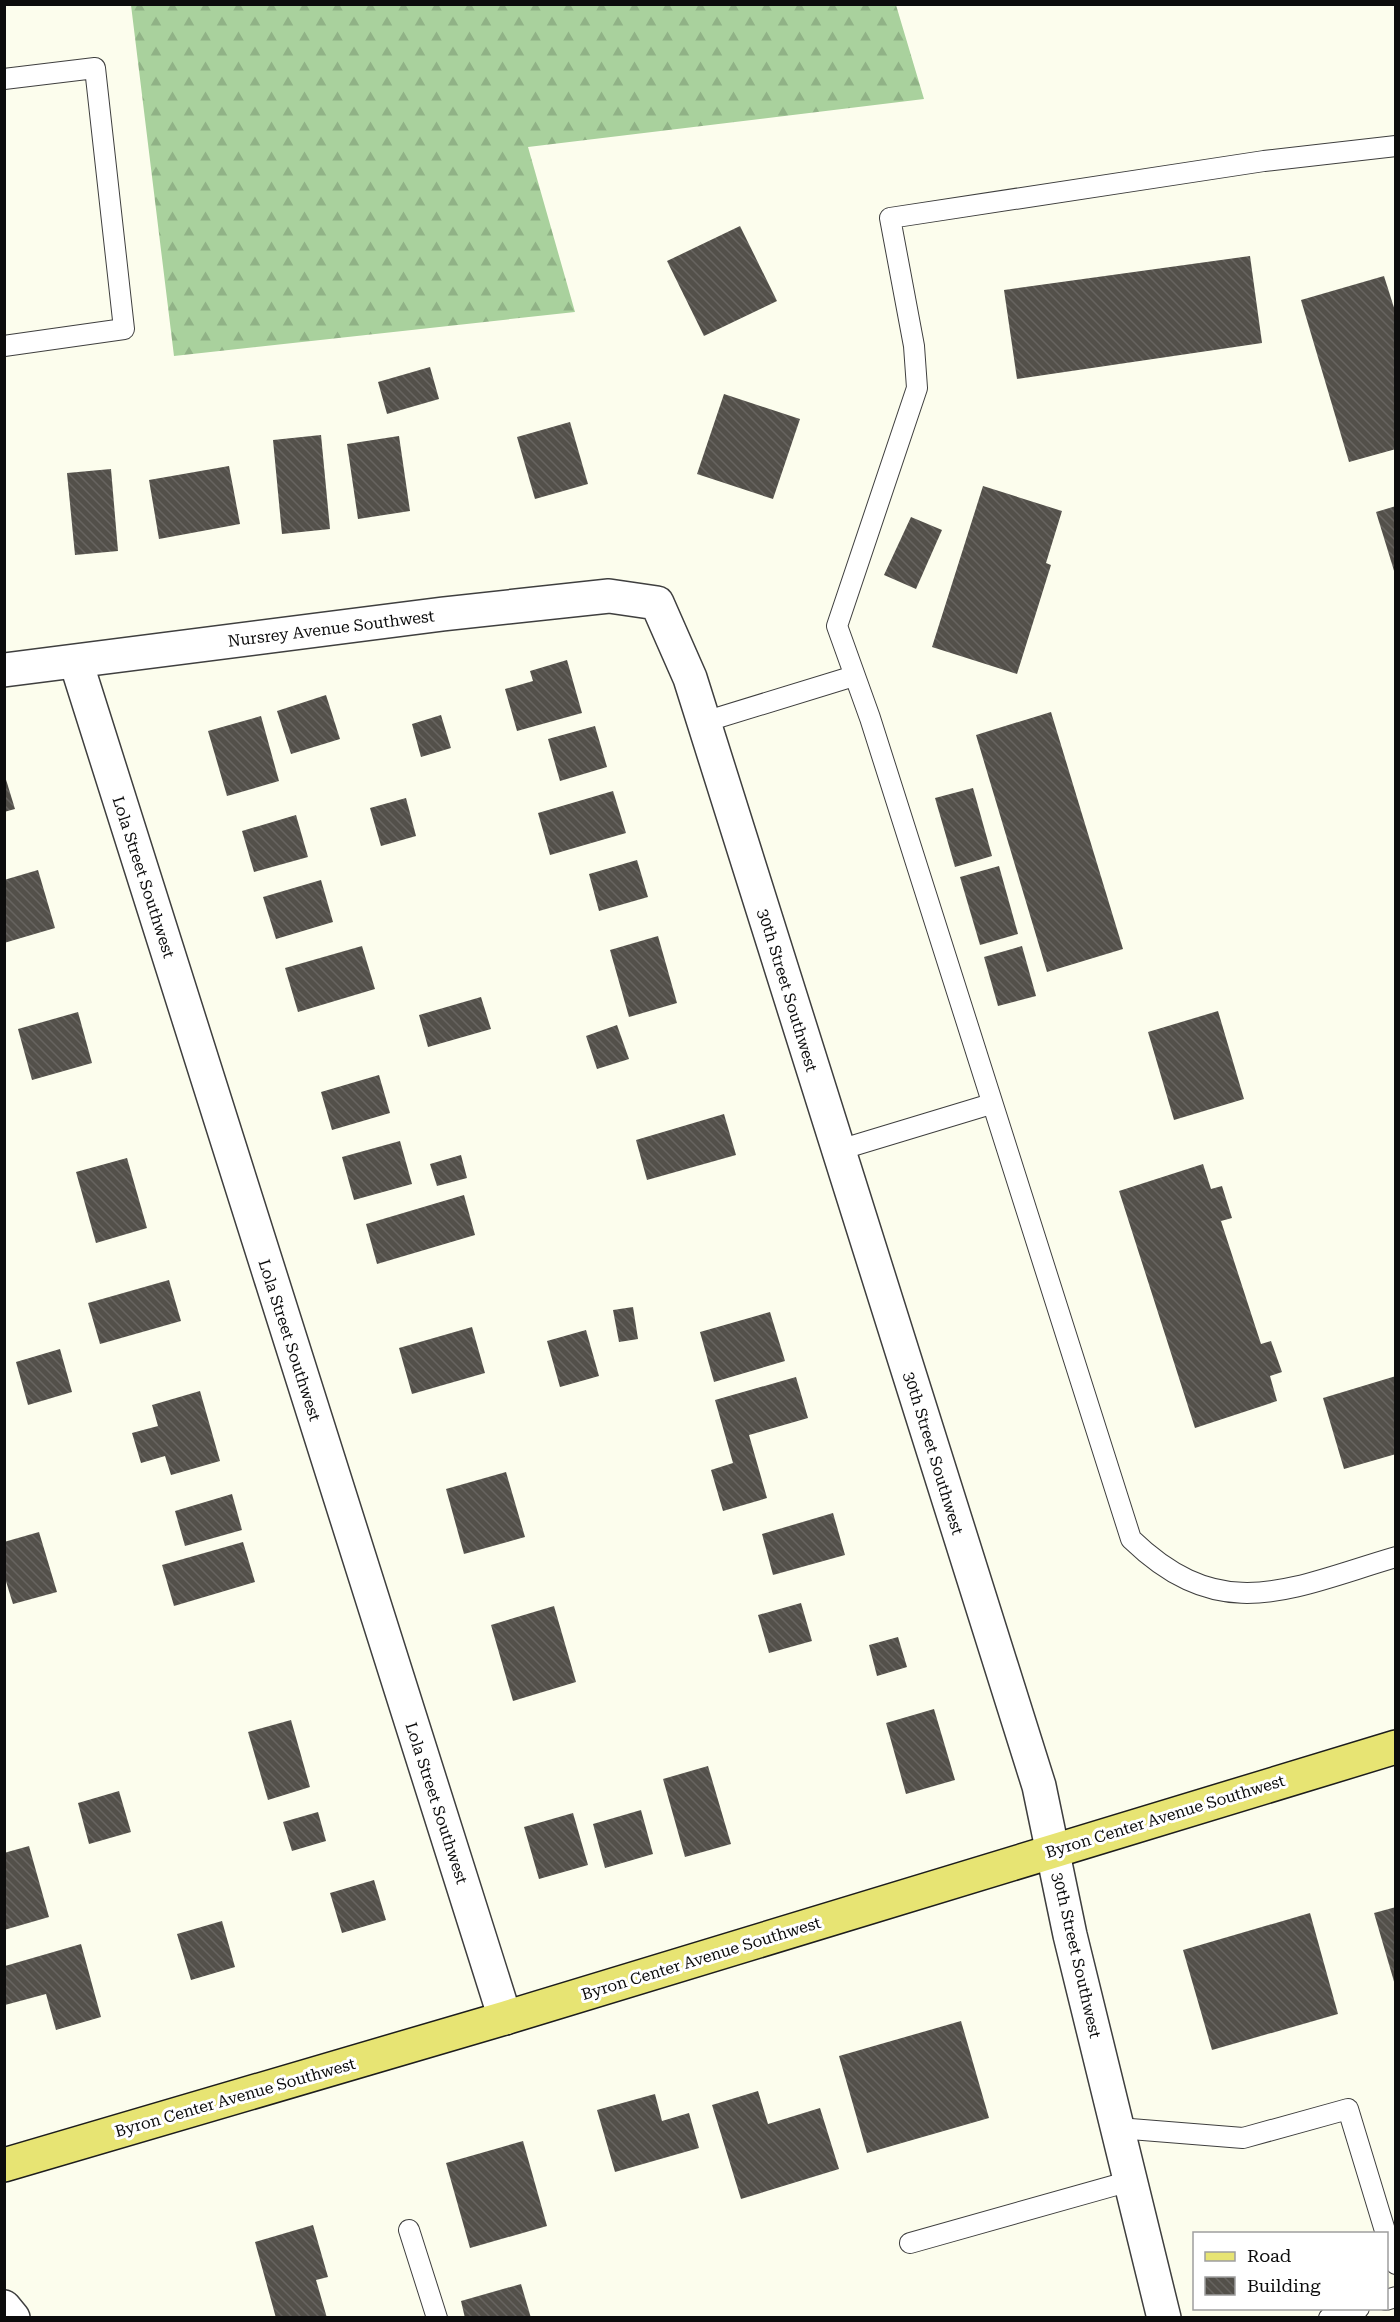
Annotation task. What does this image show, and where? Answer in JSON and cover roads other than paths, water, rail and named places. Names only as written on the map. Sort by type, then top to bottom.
[{"type":"main road","name":"Byron Center Avenue Southwest","points":[[4,2165],[505,2018],[1395,1748]]},
{"type":"street","name":"Nursrey Avenue Southwest","points":[[4,670],[443,614],[609,596],[657,603]]},
{"type":"street","name":"30th Street Southwest","points":[[657,603],[690,678],[1039,1786],[1070,1935],[1164,2318]]},
{"type":"street","name":"Lola Street Southwest","points":[[76,662],[505,2018]]},
{"type":"street","points":[[4,2307],[13,2318]]},
{"type":"lane","points":[[4,79],[95,68],[124,328],[4,346]]},
{"type":"lane","points":[[1395,146],[1264,161],[890,218],[914,346],[917,388],[837,626],[1131,1539],[1155,1562],[1194,1584],[1230,1594],[1270,1593],[1395,1557]]},
{"type":"lane","points":[[704,722],[854,676]]},
{"type":"lane","points":[[839,1150],[992,1104]]},
{"type":"lane","points":[[1118,2128],[1243,2138],[1348,2109],[1385,2232]]},
{"type":"lane","points":[[910,2243],[1131,2181]]},
{"type":"lane","points":[[409,2230],[437,2318]]},
{"type":"lane","points":[[1388,2241],[1395,2264]]},
{"type":"lane","points":[[1329,2318],[1353,2310]]}]
